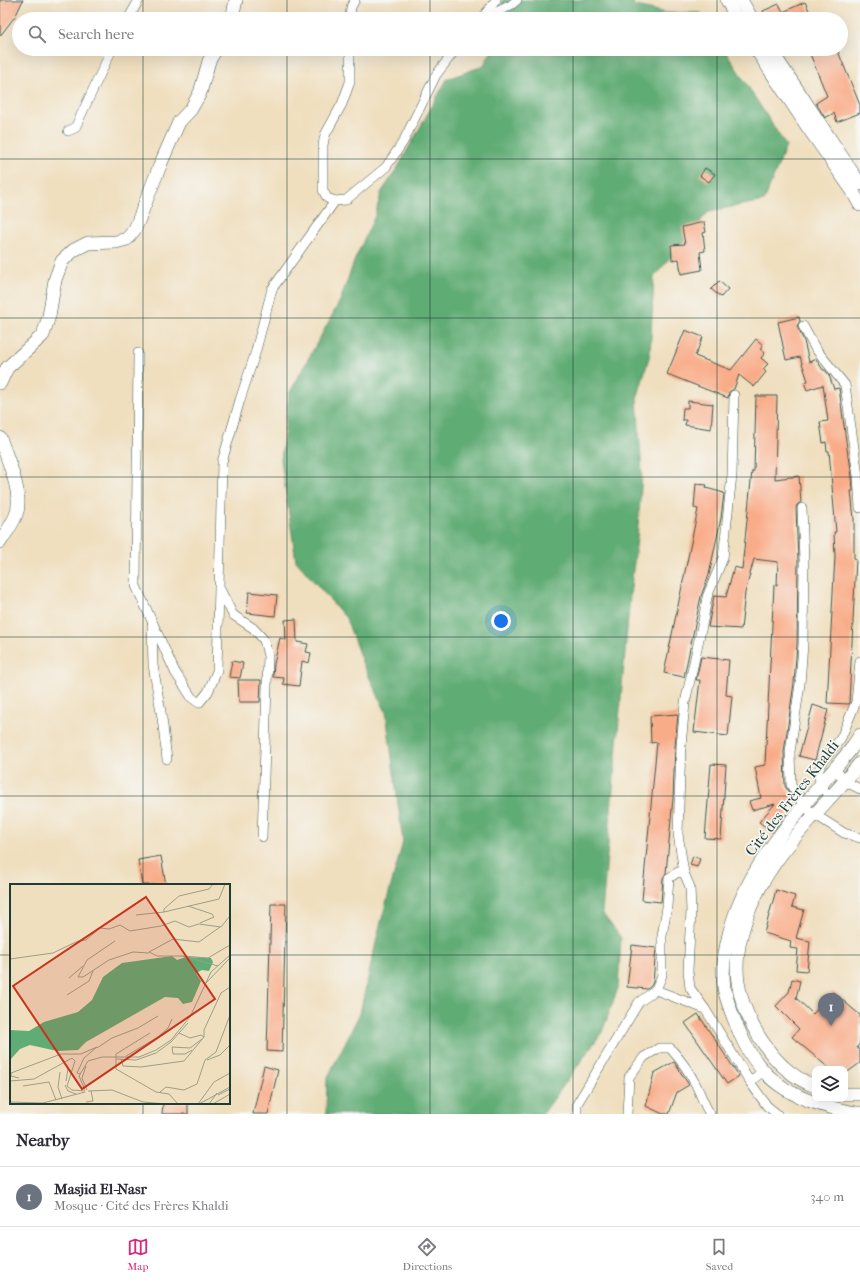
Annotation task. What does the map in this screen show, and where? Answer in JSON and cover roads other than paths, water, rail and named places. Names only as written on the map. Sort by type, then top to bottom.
[{"type":"main road","points":[[233,12],[236,0]]},
{"type":"main road","points":[[727,0],[733,12]]},
{"type":"main road","points":[[741,0],[748,12]]},
{"type":"main road","points":[[0,383],[7,368],[43,335],[49,316],[55,280],[62,261],[74,250],[88,243],[116,242],[127,239],[135,229],[179,122],[191,109],[200,93],[209,61],[212,56]]},
{"type":"main road","points":[[761,56],[852,190],[860,205]]},
{"type":"main road","points":[[775,56],[860,184]]},
{"type":"main road","points":[[0,438],[15,479],[18,498],[16,515],[0,542]]},
{"type":"main road","name":"Cité des Frères Khaldi","points":[[860,735],[821,786],[775,841],[751,877],[740,899],[730,926],[725,950],[723,971],[724,987],[741,1037],[752,1057],[763,1071],[776,1083],[801,1098],[828,1108],[856,1113],[860,1112]]},
{"type":"main road","name":"Cité des Frères Khaldi","points":[[812,1084],[786,1069],[763,1044],[745,1012],[738,987],[736,970],[737,957],[744,925],[751,905],[773,864],[786,846],[860,763]]},
{"type":"main road","points":[[848,1094],[860,1094]]},
{"type":"street","points":[[132,12],[139,0]]},
{"type":"street","points":[[350,12],[350,8],[355,0]]},
{"type":"street","points":[[487,12],[496,0]]},
{"type":"street","points":[[496,12],[511,5],[517,0]]},
{"type":"street","points":[[68,131],[75,128],[109,56]]},
{"type":"street","points":[[350,56],[350,82],[342,104],[325,135],[323,145],[323,190],[327,198],[335,201],[346,200],[386,167],[403,142],[436,75],[451,56]]},
{"type":"street","points":[[138,353],[136,586],[175,672],[192,698],[199,703],[208,692],[217,671],[222,462],[255,354],[272,290],[335,201]]},
{"type":"street","points":[[803,326],[815,348],[845,385],[858,476],[860,508]]},
{"type":"street","points":[[734,395],[732,475],[723,558],[707,597],[686,703],[681,746],[678,834],[684,873],[690,887],[691,911],[688,972],[690,988],[705,1009],[750,1082],[767,1106],[778,1114]]},
{"type":"street","points":[[802,508],[804,561],[804,644],[790,752],[791,785],[804,806],[814,814],[844,833],[860,838]]},
{"type":"street","points":[[219,588],[233,615],[253,628],[264,640],[268,656],[262,837]]},
{"type":"street","points":[[152,622],[152,665],[162,718],[167,759]]},
{"type":"street","points":[[830,797],[821,786],[818,773],[821,764],[841,738],[856,702],[860,661]]},
{"type":"street","points":[[835,768],[844,781],[860,789]]},
{"type":"street","points":[[577,1114],[577,1104],[628,1019],[639,1002],[656,990],[662,975],[662,936],[667,907],[669,878],[678,872],[684,873]]},
{"type":"street","points":[[656,990],[705,1009]]},
{"type":"street","points":[[627,1114],[629,1077],[644,1057],[658,1048],[670,1048],[683,1063],[710,1114]]},
{"type":"street","points":[[750,1082],[763,1071]]},
{"type":"place","name":"Masjid El-Nasr","points":[[831,1026]]}]
